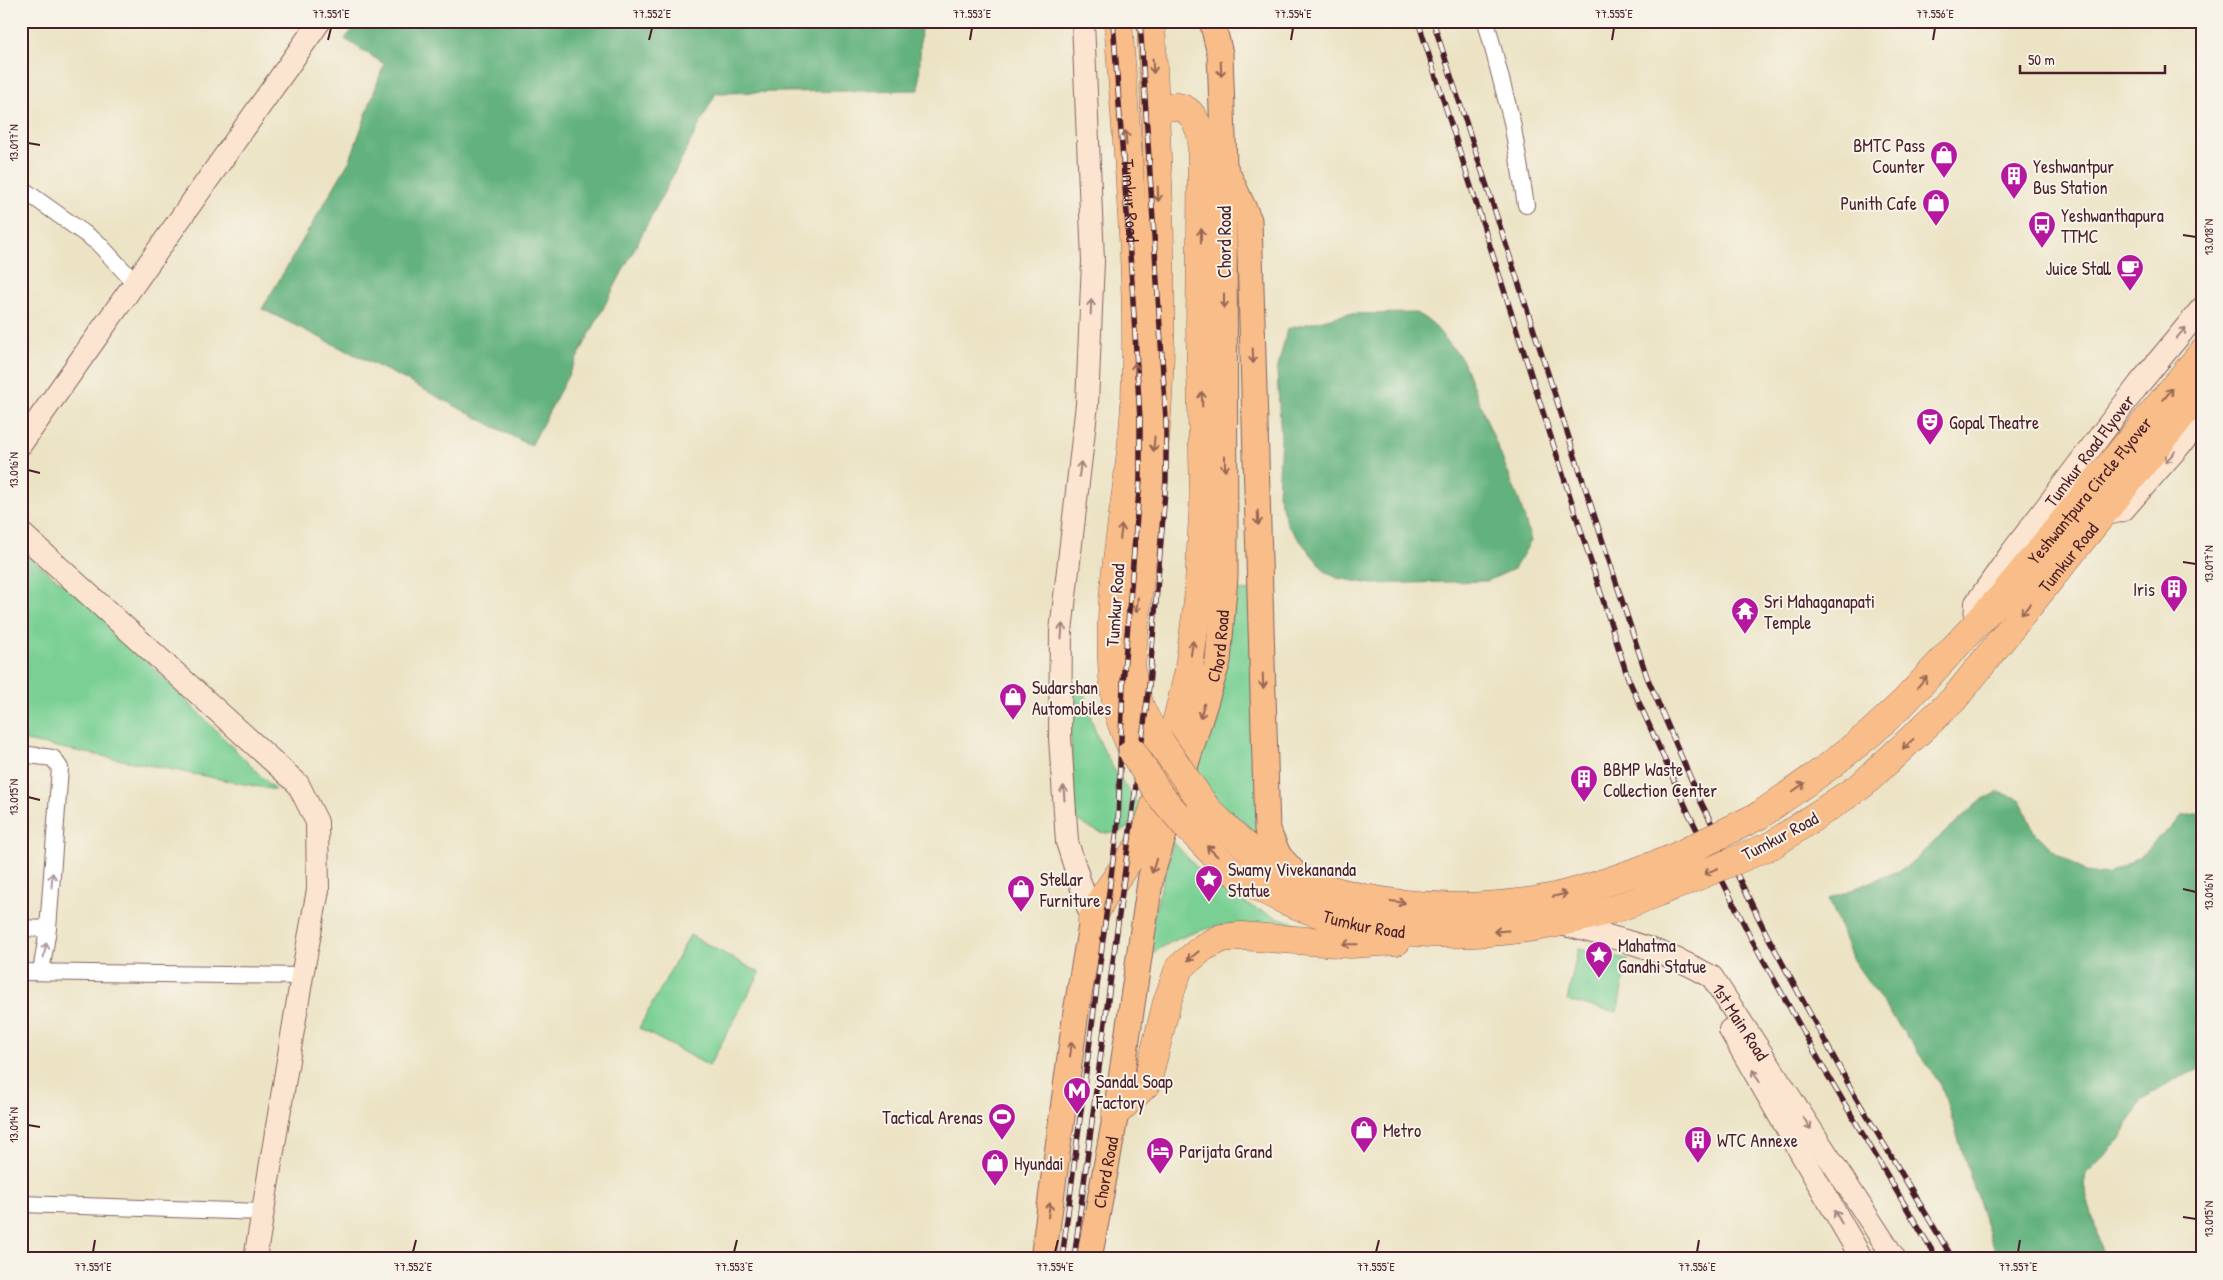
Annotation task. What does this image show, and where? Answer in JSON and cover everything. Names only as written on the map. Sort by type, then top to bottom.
[{"type":"highway","name":"Tumkur Road","points":[[1118,21],[1133,238],[1135,402],[1130,462],[1113,596],[1111,650],[1116,704],[1133,752],[1159,794],[1262,858],[1314,886],[1361,898],[1427,906],[1489,907],[1540,900],[1598,886],[1669,860],[1760,815],[1828,768],[1872,732],[1905,701],[1975,624]]},
{"type":"highway","name":"Tumkur Road","points":[[1151,21],[1161,284],[1159,381],[1153,462],[1131,669],[1136,697],[1145,720],[1159,740],[1198,819],[1236,874],[1279,898],[1334,918],[1378,929],[1433,935],[1513,930],[1557,923],[1607,911],[1677,885],[1772,845],[1862,785],[1954,699],[2100,516]]},
{"type":"highway","points":[[1092,920],[1103,897],[1145,837],[1161,784],[1188,675],[1198,601],[1204,496],[1200,328],[1202,138],[1197,120],[1185,109],[1170,105],[1155,110]]},
{"type":"highway","name":"Yeshwantpura Circle Flyover","points":[[1975,624],[2004,594],[2202,353]]},
{"type":"highway","name":"Yeshwantpura Circle Flyover","points":[[2100,516],[2123,490],[2202,390]]},
{"type":"highway","points":[[1116,1113],[1146,1083],[1167,1002],[1179,968],[1204,947],[1222,938],[1241,936],[1351,944],[1388,943],[1433,935]]},
{"type":"main road","points":[[21,444],[320,21]]},
{"type":"main road","points":[[1043,1259],[1076,1012],[1092,920],[1067,842],[1060,738],[1061,631],[1087,404],[1093,261],[1083,21]]},
{"type":"main road","name":"Chord Road","points":[[1089,1259],[1116,1113],[1151,876],[1218,661],[1225,577],[1224,165],[1220,54],[1212,21]]},
{"type":"main road","points":[[1224,165],[1249,220],[1267,830],[1279,856],[1300,879]]},
{"type":"main road","name":"Tumkur Road Flyover","points":[[1975,624],[1976,603],[2012,552],[2145,376],[2202,308]]},
{"type":"main road","name":"Tumkur Road","points":[[2100,516],[2123,510],[2202,420]]},
{"type":"main road","points":[[21,533],[298,784],[317,822],[318,890],[255,1259]]},
{"type":"main road","points":[[1557,923],[1646,947],[1684,961]]},
{"type":"main road","name":"1st Main Road","points":[[1684,961],[1712,977],[1895,1259]]},
{"type":"main road","name":"1st Main Road","points":[[1684,961],[1722,1016],[1862,1259]]},
{"type":"street","points":[[1486,21],[1512,122],[1526,205]]},
{"type":"street","points":[[21,188],[98,243],[134,282]]},
{"type":"street","points":[[21,754],[52,758],[60,768],[48,928],[41,972]]},
{"type":"street","points":[[21,928],[48,928]]},
{"type":"street","points":[[21,972],[302,976]]},
{"type":"street","points":[[21,1204],[262,1212]]},
{"type":"green space","points":[[359,21],[921,21],[919,90],[716,93],[531,446],[398,376],[262,309],[350,160],[384,64],[345,39]]},
{"type":"green space","points":[[1416,313],[1432,323],[1462,359],[1519,500],[1531,541],[1514,569],[1487,581],[1371,584],[1337,578],[1325,571],[1288,526],[1278,494],[1281,438],[1277,372],[1287,329],[1347,314]]},
{"type":"green space","points":[[21,551],[94,608],[275,790],[21,740]]},
{"type":"green space","points":[[1231,590],[1253,591],[1262,838],[1235,821],[1189,772]]},
{"type":"green space","points":[[1067,681],[1083,687],[1092,721],[1104,752],[1121,781],[1143,808],[1137,818],[1122,831],[1104,833],[1086,826],[1076,819]]},
{"type":"green space","points":[[1999,792],[2020,799],[2033,830],[2056,853],[2086,872],[2107,875],[2137,858],[2183,816],[2202,813],[2202,1068],[2170,1082],[2142,1100],[2119,1141],[2086,1174],[2084,1185],[2104,1259],[1999,1259],[1991,1240],[1941,1085],[1853,960],[1829,899],[1905,868],[1980,801]]},
{"type":"green space","points":[[1173,841],[1200,871],[1229,894],[1262,911],[1300,924],[1297,931],[1256,924],[1235,924],[1216,927],[1178,939],[1142,961]]},
{"type":"green space","points":[[690,935],[760,973],[709,1066],[639,1028]]},
{"type":"green space","points":[[1578,949],[1628,959],[1617,1012],[1567,1001]]},
{"type":"railway","points":[[1062,1259],[1118,822],[1123,683],[1140,479],[1140,419],[1132,283],[1113,21]]},
{"type":"railway","points":[[1074,1259],[1149,686],[1166,480],[1166,419],[1140,21]]},
{"type":"railway","points":[[1418,21],[1628,678],[1689,814],[1751,938],[1824,1069],[1937,1259]]},
{"type":"railway","points":[[1433,21],[1647,677],[1700,800],[1767,935],[1855,1096],[1953,1259]]},
{"type":"place","name":"BMTC Pass Counter","points":[[1944,179]]},
{"type":"place","name":"Yeshwantpur Bus Station","points":[[2014,200]]},
{"type":"place","name":"Punith Cafe","points":[[1936,227]]},
{"type":"place","name":"Yeshwanthapura TTMC","points":[[2042,249]]},
{"type":"place","name":"Juice Stall","points":[[2130,292]]},
{"type":"place","name":"Gopal Theatre","points":[[1930,446]]},
{"type":"place","name":"Iris","points":[[2174,613]]},
{"type":"place","name":"Sri Mahaganapati Temple","points":[[1745,635]]},
{"type":"place","name":"Sudarshan Automobiles","points":[[1013,721]]},
{"type":"place","name":"BBMP Waste Collection Center","points":[[1584,803]]},
{"type":"place","name":"Swamy Vivekananda Statue","points":[[1209,903]]},
{"type":"place","name":"Stellar Furniture","points":[[1021,913]]},
{"type":"place","name":"Mahatma Gandhi Statue","points":[[1599,979]]},
{"type":"place","name":"Sandal Soap Factory","points":[[1077,1115]]},
{"type":"place","name":"Tactical Arenas","points":[[1002,1141]]},
{"type":"place","name":"Metro","points":[[1364,1154]]},
{"type":"place","name":"WTC Annexe","points":[[1698,1164]]},
{"type":"place","name":"Parijata Grand","points":[[1160,1175]]},
{"type":"place","name":"Hyundai","points":[[995,1187]]}]
